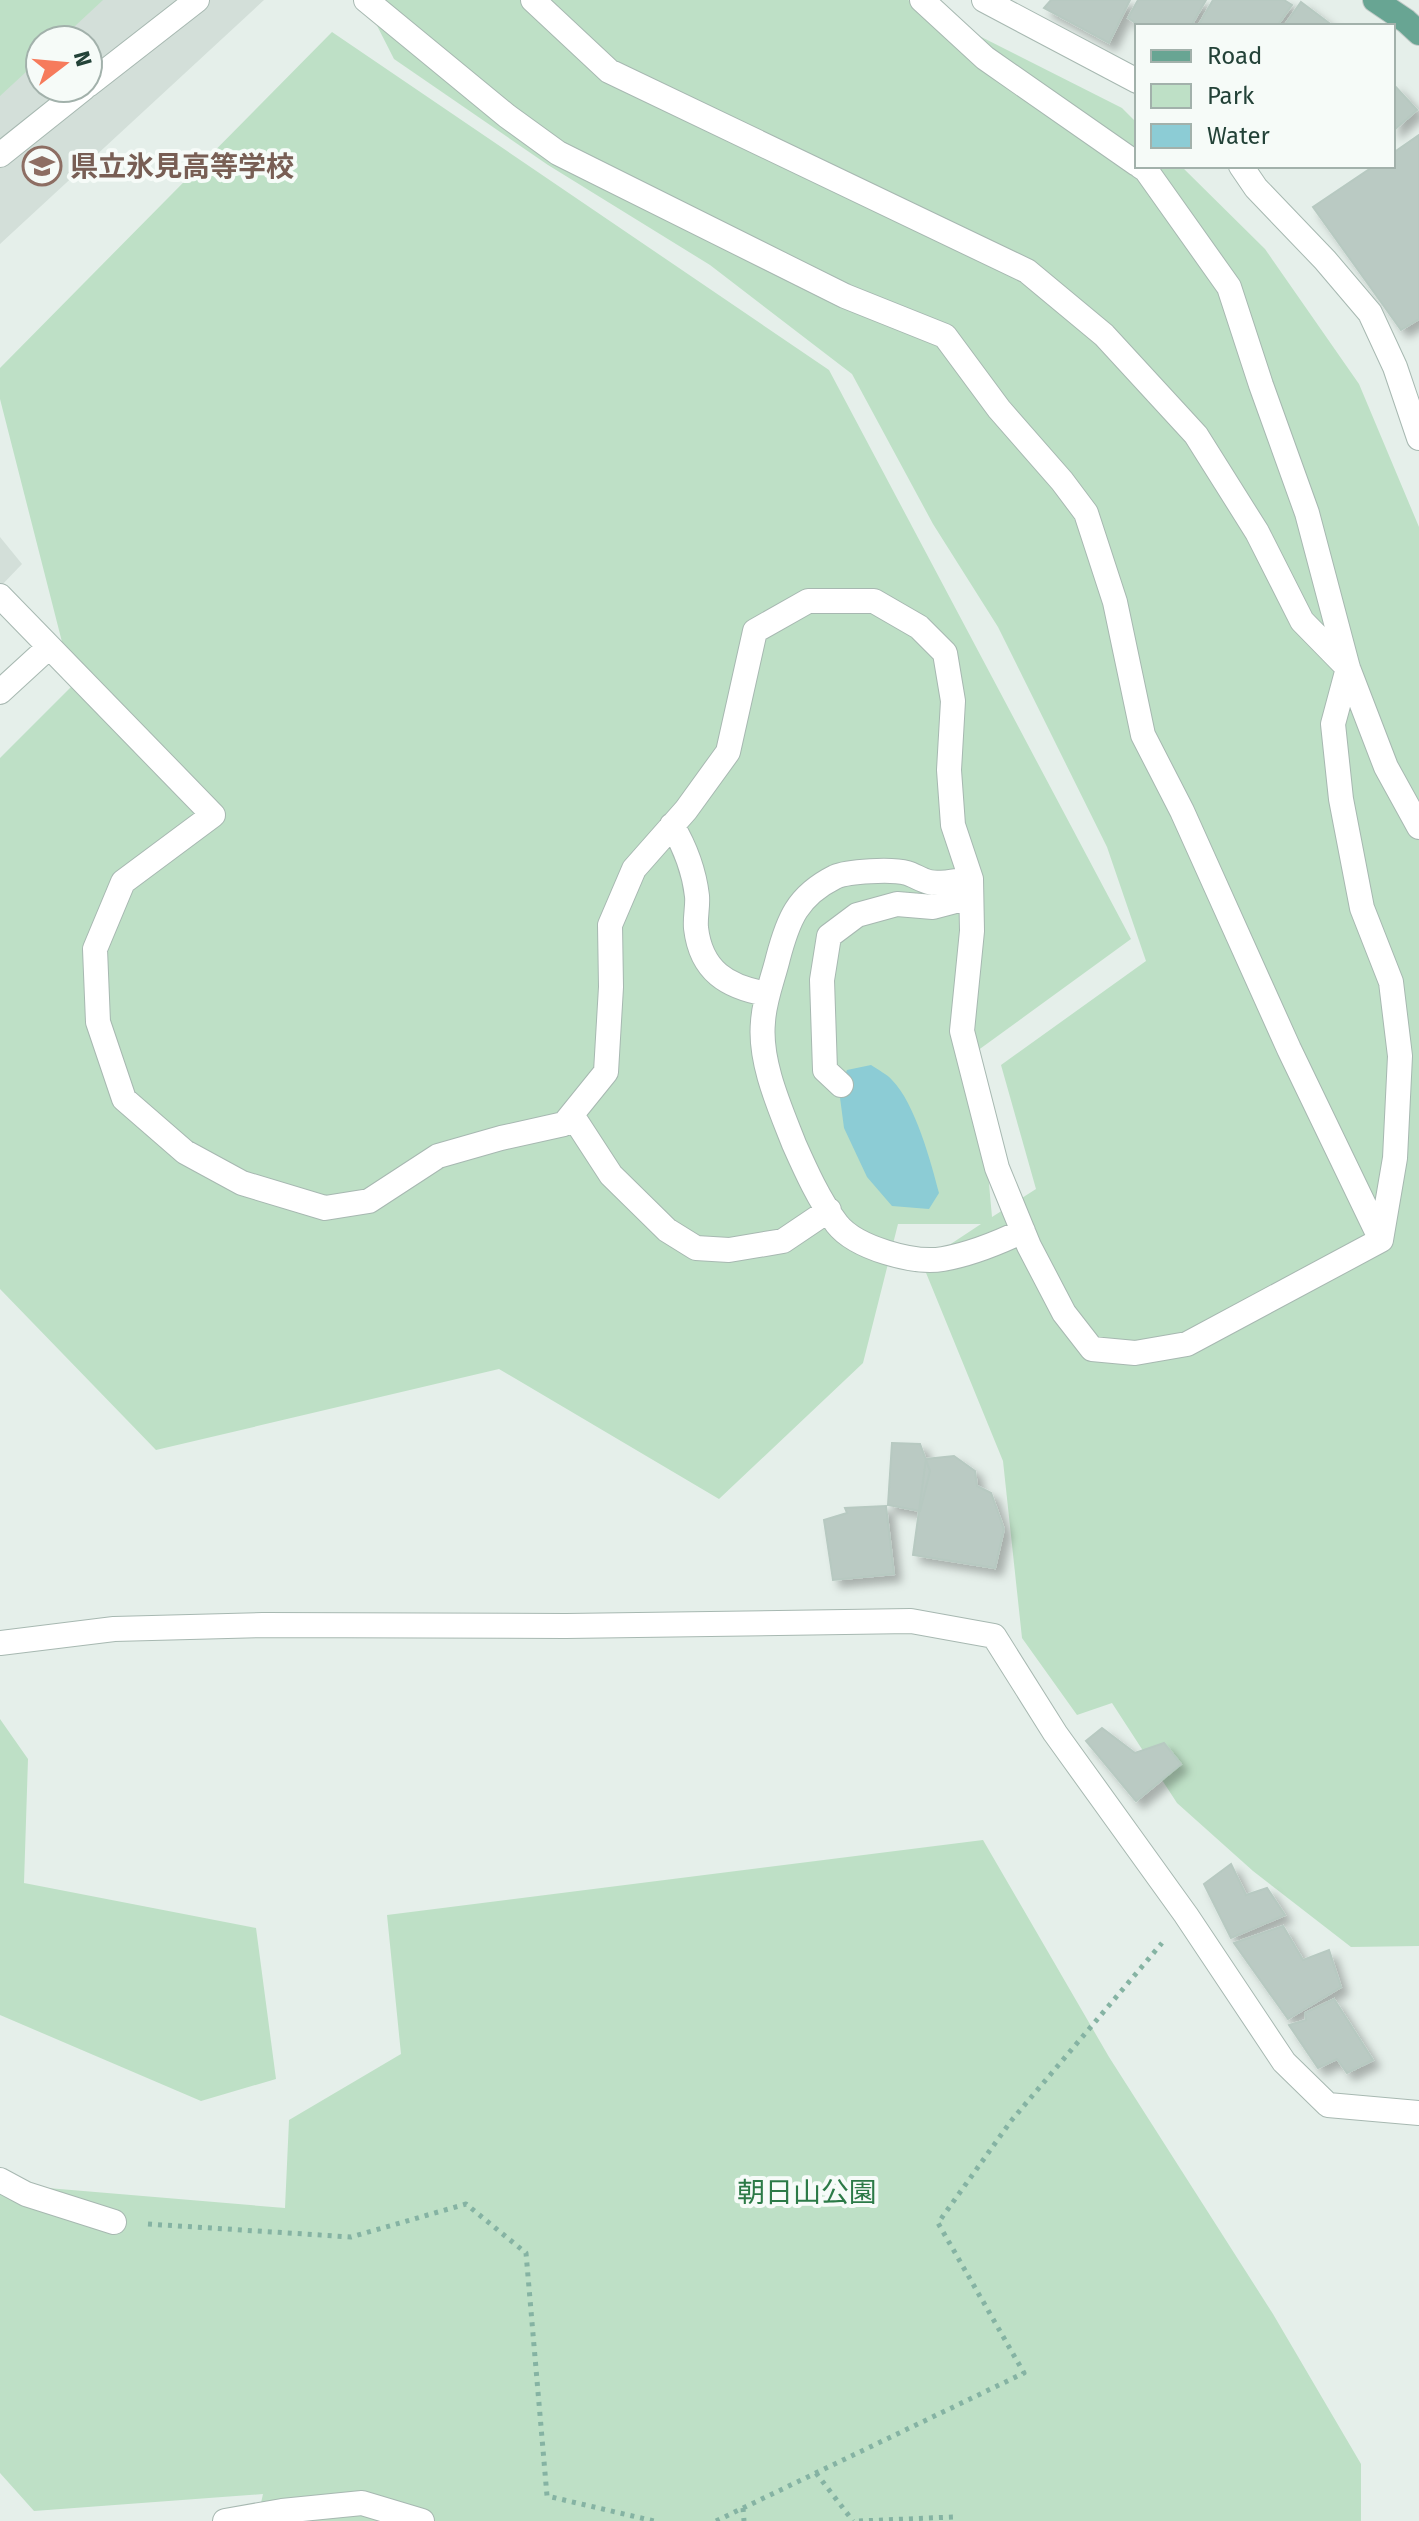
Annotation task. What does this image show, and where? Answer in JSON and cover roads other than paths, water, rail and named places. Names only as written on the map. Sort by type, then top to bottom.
[{"type":"main road","points":[[1375,0],[1419,33]]},
{"type":"street","points":[[104,72],[197,0]]},
{"type":"street","points":[[366,0],[507,116],[558,153],[845,296],[945,336],[999,409],[1086,513],[1115,602],[1143,735],[1182,811],[1289,1049],[1381,1240]]},
{"type":"street","points":[[533,0],[609,71],[1027,271],[1104,335],[1196,435],[1257,532],[1302,621],[1348,668]]},
{"type":"street","points":[[922,0],[985,58],[1135,163]]},
{"type":"street","points":[[984,0],[1135,80]]},
{"type":"street","points":[[0,155],[64,104]]},
{"type":"street","points":[[1143,168],[1229,287],[1307,513],[1348,668],[1386,767],[1419,827]]},
{"type":"street","points":[[1242,168],[1256,188],[1325,260],[1370,313],[1395,367],[1419,438]]},
{"type":"street","points":[[0,596],[213,815],[123,882],[95,949],[98,1022],[124,1099],[185,1152],[242,1183],[325,1208],[369,1201],[438,1156],[564,1124],[606,1072],[611,987],[610,925],[634,869],[728,752],[755,631],[808,601],[874,601],[919,627],[945,653],[953,701],[949,770],[953,825],[971,888],[972,931],[962,1031],[997,1168],[1023,1231],[1064,1313],[1092,1349],[1135,1353],[1187,1344],[1381,1240]]},
{"type":"street","points":[[0,692],[49,647]]},
{"type":"street","points":[[1348,668],[1333,724],[1341,799],[1362,908],[1391,982],[1400,1056],[1395,1158],[1381,1240]]},
{"type":"street","points":[[672,825],[686,849],[697,897],[696,928],[709,968],[728,982],[748,991],[767,994]]},
{"type":"street","points":[[971,888],[930,883],[906,872],[891,872],[837,876],[810,893],[788,921],[767,994],[762,1025],[774,1096],[805,1169],[839,1226],[877,1249],[940,1259],[963,1254],[1023,1231]]},
{"type":"street","points":[[841,1085],[825,1070],[822,980],[829,936],[857,915],[897,904],[933,907],[971,888]]},
{"type":"street","points":[[572,1115],[611,1175],[667,1230],[696,1248],[729,1250],[783,1241],[829,1210]]},
{"type":"street","points":[[0,1643],[114,1629],[263,1625],[566,1626],[911,1621],[994,1636],[1055,1733],[1186,1915],[1284,2062],[1328,2105],[1419,2113]]},
{"type":"street","points":[[0,2180],[26,2194],[114,2222]]},
{"type":"street","points":[[225,2521],[282,2511],[362,2503],[422,2521]]},
{"type":"water","points":[[871,1065],[892,1080],[915,1118],[939,1193],[929,1209],[892,1206],[867,1177],[844,1128],[839,1090],[847,1070]]},
{"type":"place","name":"県立氷見高等学校","points":[[42,166]]},
{"type":"park label","name":"朝日山公園","points":[[807,2192]]}]
